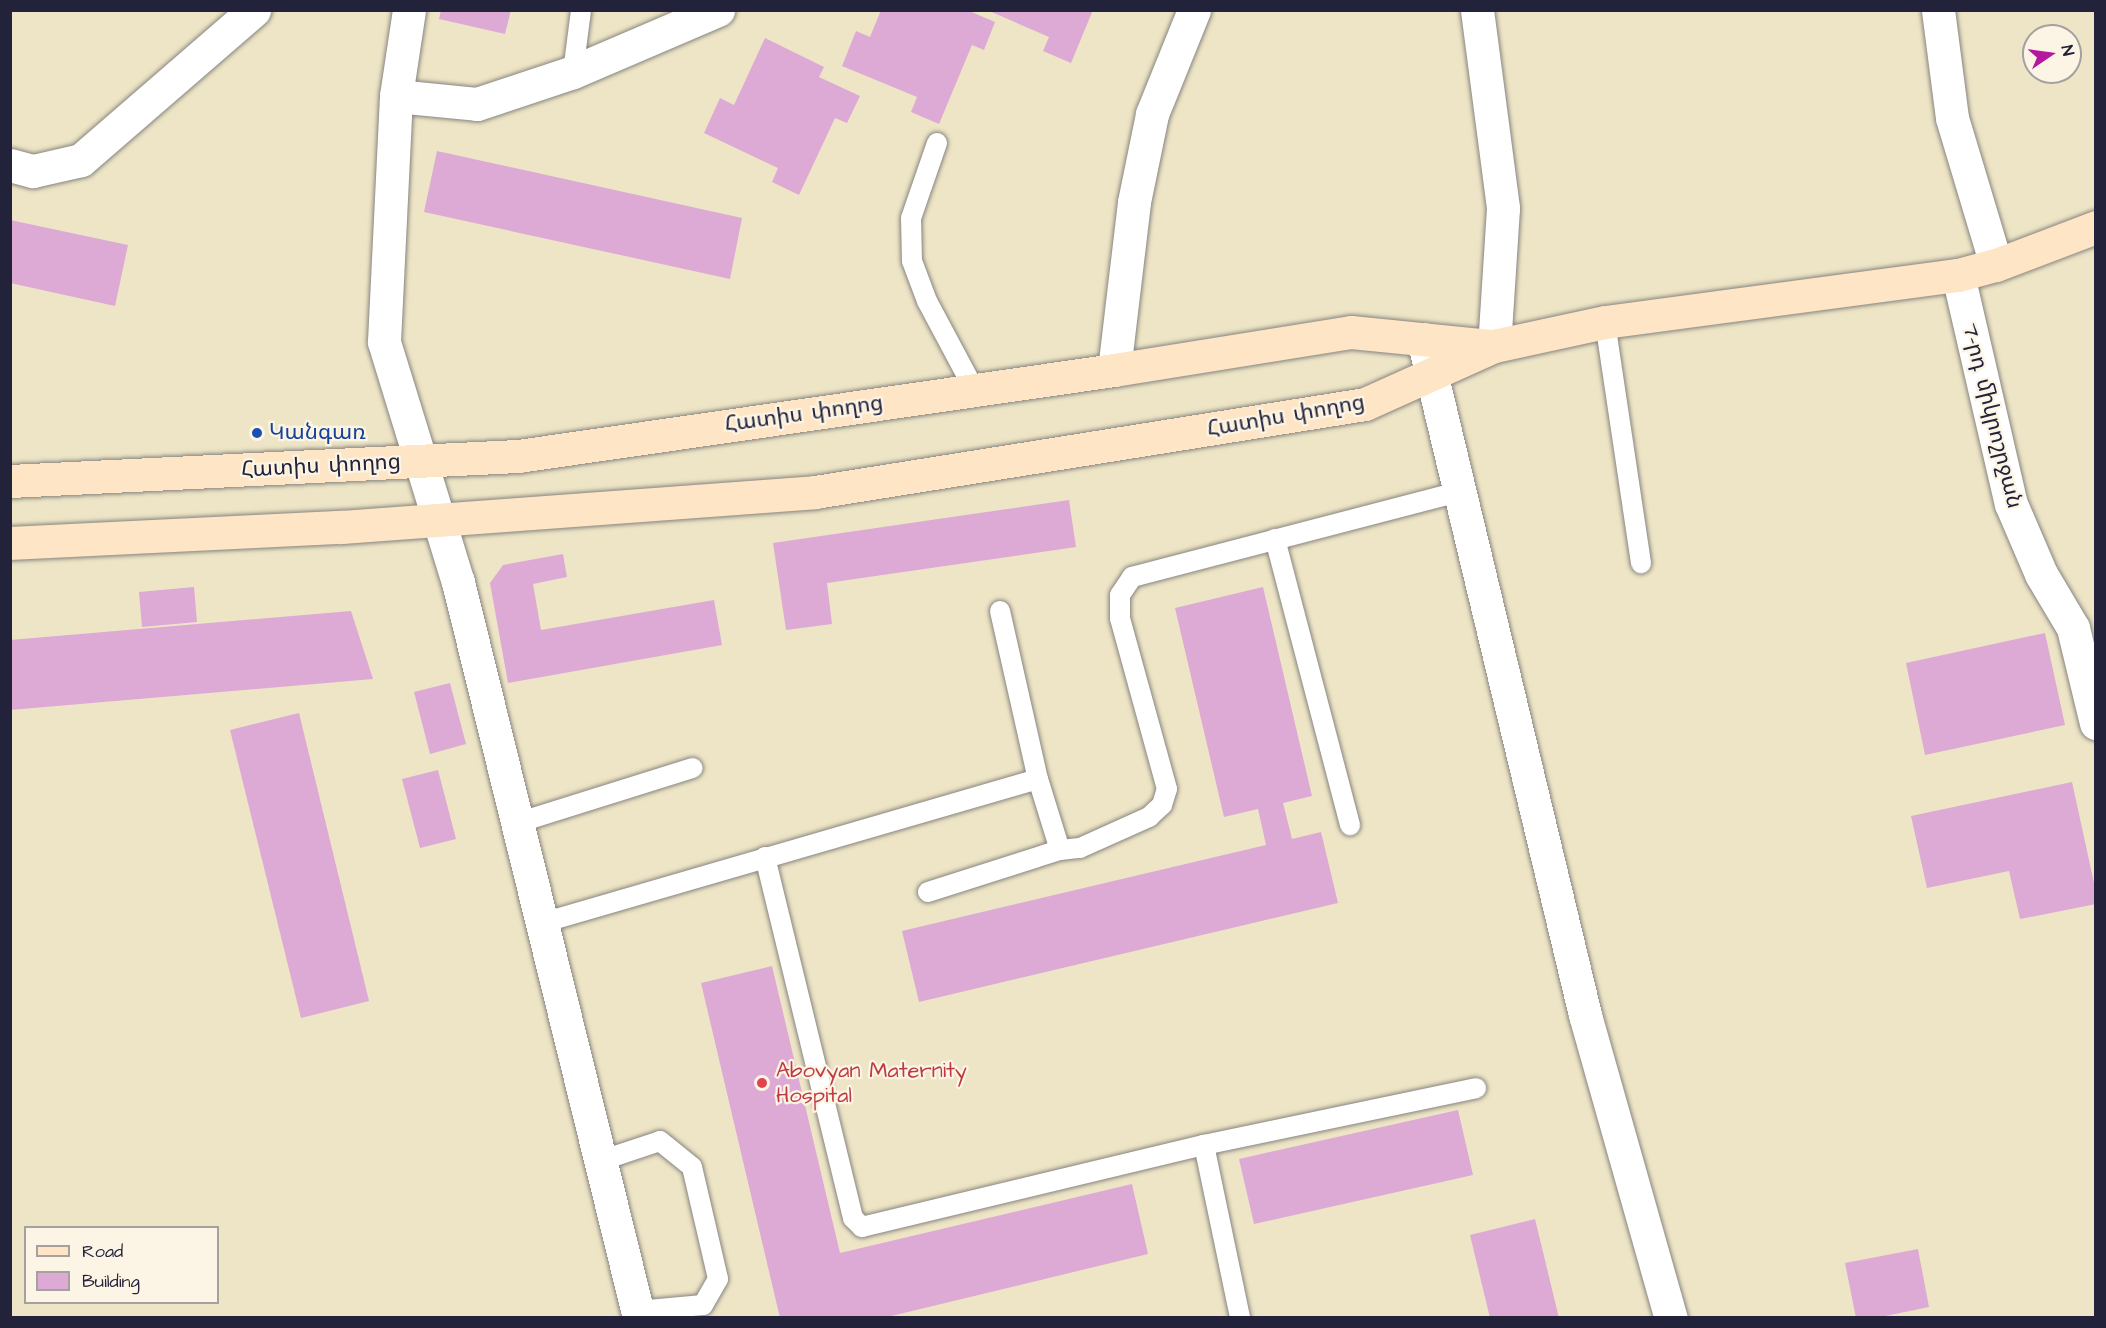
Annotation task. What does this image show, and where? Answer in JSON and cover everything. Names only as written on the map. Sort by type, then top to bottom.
[{"type":"main road","points":[[1494,346],[1605,322],[1958,275],[1996,265],[2096,227]]},
{"type":"main road","name":"Հատիս փողոց","points":[[10,481],[518,456],[1114,370],[1351,332],[1494,346]]},
{"type":"main road","name":"Հատիս փողոց","points":[[10,543],[438,520],[815,492],[1365,404],[1494,346]]},
{"type":"street","points":[[10,165],[33,171],[81,160],[254,10]]},
{"type":"street","points":[[409,10],[396,96],[384,342],[460,590],[638,1314]]},
{"type":"street","points":[[396,96],[477,104],[573,72],[718,10]]},
{"type":"street","points":[[1114,370],[1134,202],[1152,114],[1194,10]]},
{"type":"street","points":[[1477,10],[1503,208],[1494,346]]},
{"type":"street","points":[[1938,10],[1952,118],[1996,265]]},
{"type":"street","name":"7-րդ միկրոշրջան","points":[[1958,275],[2011,504],[2041,574],[2073,628],[2096,723]]},
{"type":"street","points":[[1423,339],[1433,373],[1459,492],[1585,1015],[1671,1317]]},
{"type":"lane","points":[[573,72],[581,10]]},
{"type":"lane","points":[[937,143],[910,218],[912,261],[927,301],[974,389]]},
{"type":"lane","points":[[1605,322],[1641,563]]},
{"type":"lane","points":[[928,892],[1060,850],[1080,848],[1149,817],[1162,804],[1167,789],[1120,618],[1120,596],[1132,577],[1459,492]]},
{"type":"lane","points":[[1275,539],[1350,825]]},
{"type":"lane","points":[[999,611],[1038,778],[1060,850]]},
{"type":"lane","points":[[517,823],[693,768]]},
{"type":"lane","points":[[542,923],[1038,778]]},
{"type":"lane","points":[[765,857],[853,1218],[862,1227],[1204,1145],[1476,1089]]},
{"type":"lane","points":[[600,1161],[660,1141],[693,1167],[718,1279],[703,1305],[638,1314]]},
{"type":"lane","points":[[1204,1145],[1240,1317]]},
{"type":"building","points":[[441,10],[511,10],[505,34],[439,19]]},
{"type":"building","points":[[881,10],[967,10],[995,22],[984,50],[972,45],[939,124],[911,112],[917,97],[842,66],[856,31],[870,37]]},
{"type":"building","points":[[987,10],[1093,10],[1071,63],[1043,51],[1049,37]]},
{"type":"building","points":[[765,38],[824,67],[819,77],[860,96],[847,123],[835,118],[799,195],[772,182],[778,168],[704,133],[720,98],[734,105]]},
{"type":"building","points":[[437,151],[742,218],[730,279],[424,212]]},
{"type":"building","points":[[10,220],[128,245],[115,306],[10,283]]},
{"type":"building","points":[[1069,500],[1076,547],[827,583],[832,624],[786,630],[773,543]]},
{"type":"building","points":[[563,554],[567,577],[533,584],[541,630],[714,600],[722,645],[508,683],[490,583],[503,565]]},
{"type":"building","points":[[194,587],[197,622],[142,627],[139,592]]},
{"type":"building","points":[[1263,587],[1312,796],[1283,803],[1292,839],[1321,832],[1338,903],[919,1002],[902,931],[1266,845],[1258,809],[1224,817],[1175,608]]},
{"type":"building","points":[[351,611],[373,679],[10,710],[10,640]]},
{"type":"building","points":[[2045,633],[2065,725],[1925,755],[1906,663]]},
{"type":"building","points":[[450,683],[466,744],[430,754],[414,692]]},
{"type":"building","points":[[299,713],[369,1001],[301,1018],[230,730]]},
{"type":"building","points":[[438,770],[456,839],[420,848],[402,779]]},
{"type":"building","points":[[2072,782],[2096,892],[2096,904],[2020,919],[2009,871],[1927,888],[1911,816]]},
{"type":"building","name":"Abovyan Maternity Hospital","points":[[772,966],[840,1253],[1132,1184],[1148,1254],[883,1318],[780,1318],[701,983]]},
{"type":"building","points":[[1458,1110],[1473,1175],[1254,1224],[1239,1159]]},
{"type":"building","points":[[1535,1219],[1559,1318],[1490,1318],[1470,1235]]},
{"type":"building","points":[[1918,1249],[1929,1307],[1876,1318],[1856,1318],[1845,1263]]},
{"type":"place","name":"Կանգառ","points":[[257,433]]},
{"type":"place","name":"Abovyan Maternity Hospital","points":[[762,1083]]}]
